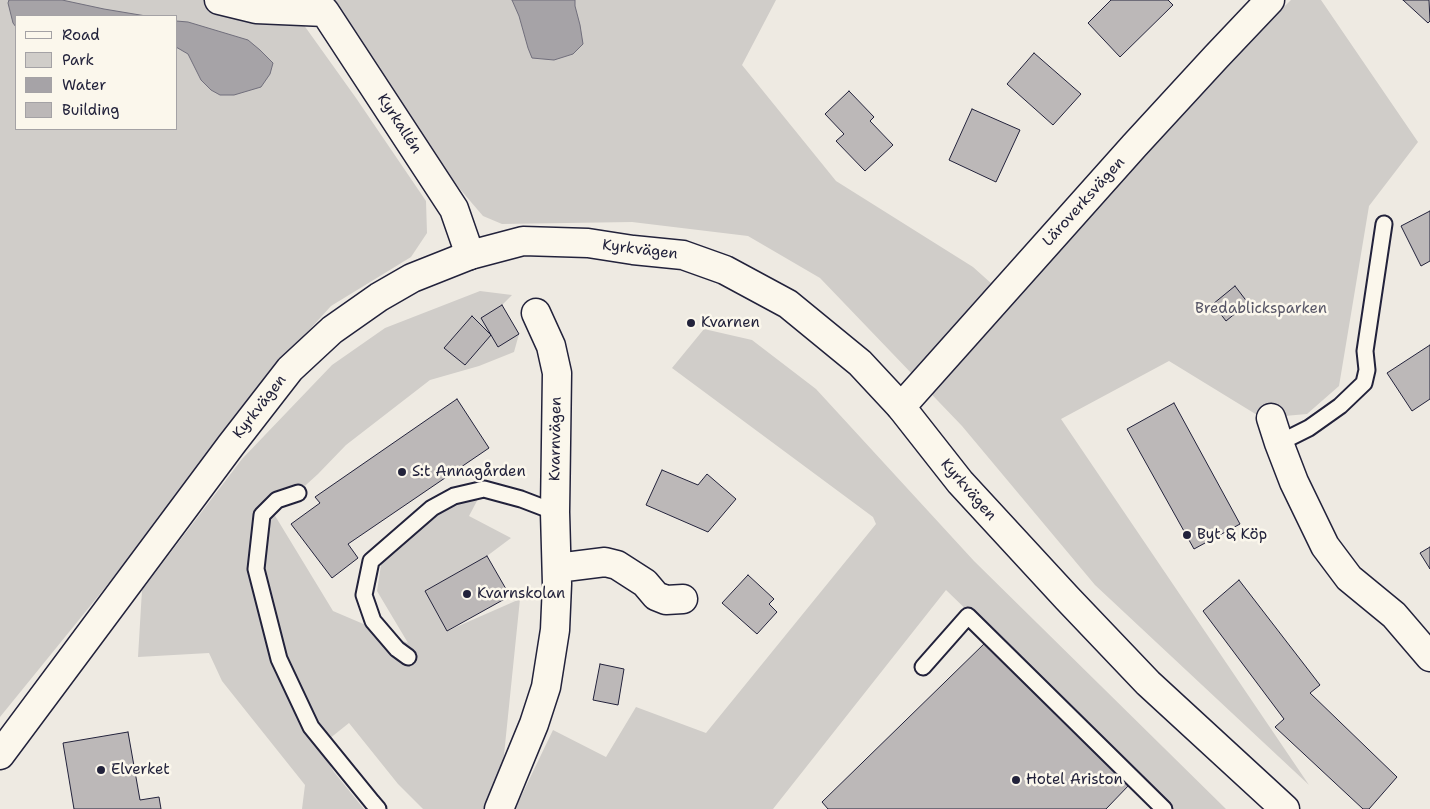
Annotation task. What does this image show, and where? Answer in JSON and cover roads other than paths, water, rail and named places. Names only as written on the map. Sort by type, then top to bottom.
[{"type":"street","points":[[219,0],[256,9],[320,6]]},
{"type":"street","name":"Läroverksvägen","points":[[901,407],[1134,146],[1270,0]]},
{"type":"street","name":"Kyrkallén","points":[[320,6],[454,209],[470,255]]},
{"type":"street","name":"Kyrkvägen","points":[[0,755],[230,445],[290,370],[332,330],[379,297],[412,278],[470,255],[523,241],[588,244],[682,255],[725,270],[788,304],[860,363],[901,407],[960,482],[1067,598],[1148,683],[1284,809]]},
{"type":"street","name":"Kvarnvägen","points":[[499,809],[534,724],[546,687],[555,630],[557,568],[557,373],[551,346],[536,313]]},
{"type":"street","points":[[1271,418],[1294,482],[1325,546],[1349,578],[1394,615],[1430,657]]},
{"type":"street","points":[[557,568],[605,562],[617,565],[645,583],[656,596],[666,600],[683,599]]},
{"type":"lane","points":[[1279,444],[1309,428],[1340,406],[1364,383],[1367,370],[1365,351],[1384,224]]},
{"type":"lane","points":[[408,657],[397,649],[373,621],[364,595],[370,561],[432,508],[454,496],[484,489],[521,499],[556,512]]},
{"type":"lane","points":[[298,493],[277,500],[262,515],[256,569],[279,659],[311,727],[378,809]]},
{"type":"lane","points":[[923,667],[968,616],[1164,809]]},
{"type":"water","points":[[9,0],[62,0],[140,15],[15,15],[15,26],[8,3]]},
{"type":"water","points":[[512,0],[575,0],[583,44],[573,54],[554,60],[532,58]]},
{"type":"water","points":[[178,21],[188,22],[248,40],[273,63],[270,74],[261,87],[234,95],[220,95],[211,90],[201,80],[188,54],[178,48]]},
{"type":"place","name":"Kvarnen","points":[[691,323]]},
{"type":"place","name":"S:t Annagården","points":[[402,472]]},
{"type":"place","name":"Byt & Köp","points":[[1187,535]]},
{"type":"place","name":"Kvarnskolan","points":[[467,594]]},
{"type":"place","name":"Elverket","points":[[101,770]]},
{"type":"place","name":"Hotel Ariston","points":[[1016,780]]},
{"type":"park label","name":"Bredablicksparken","points":[[1261,309]]}]
